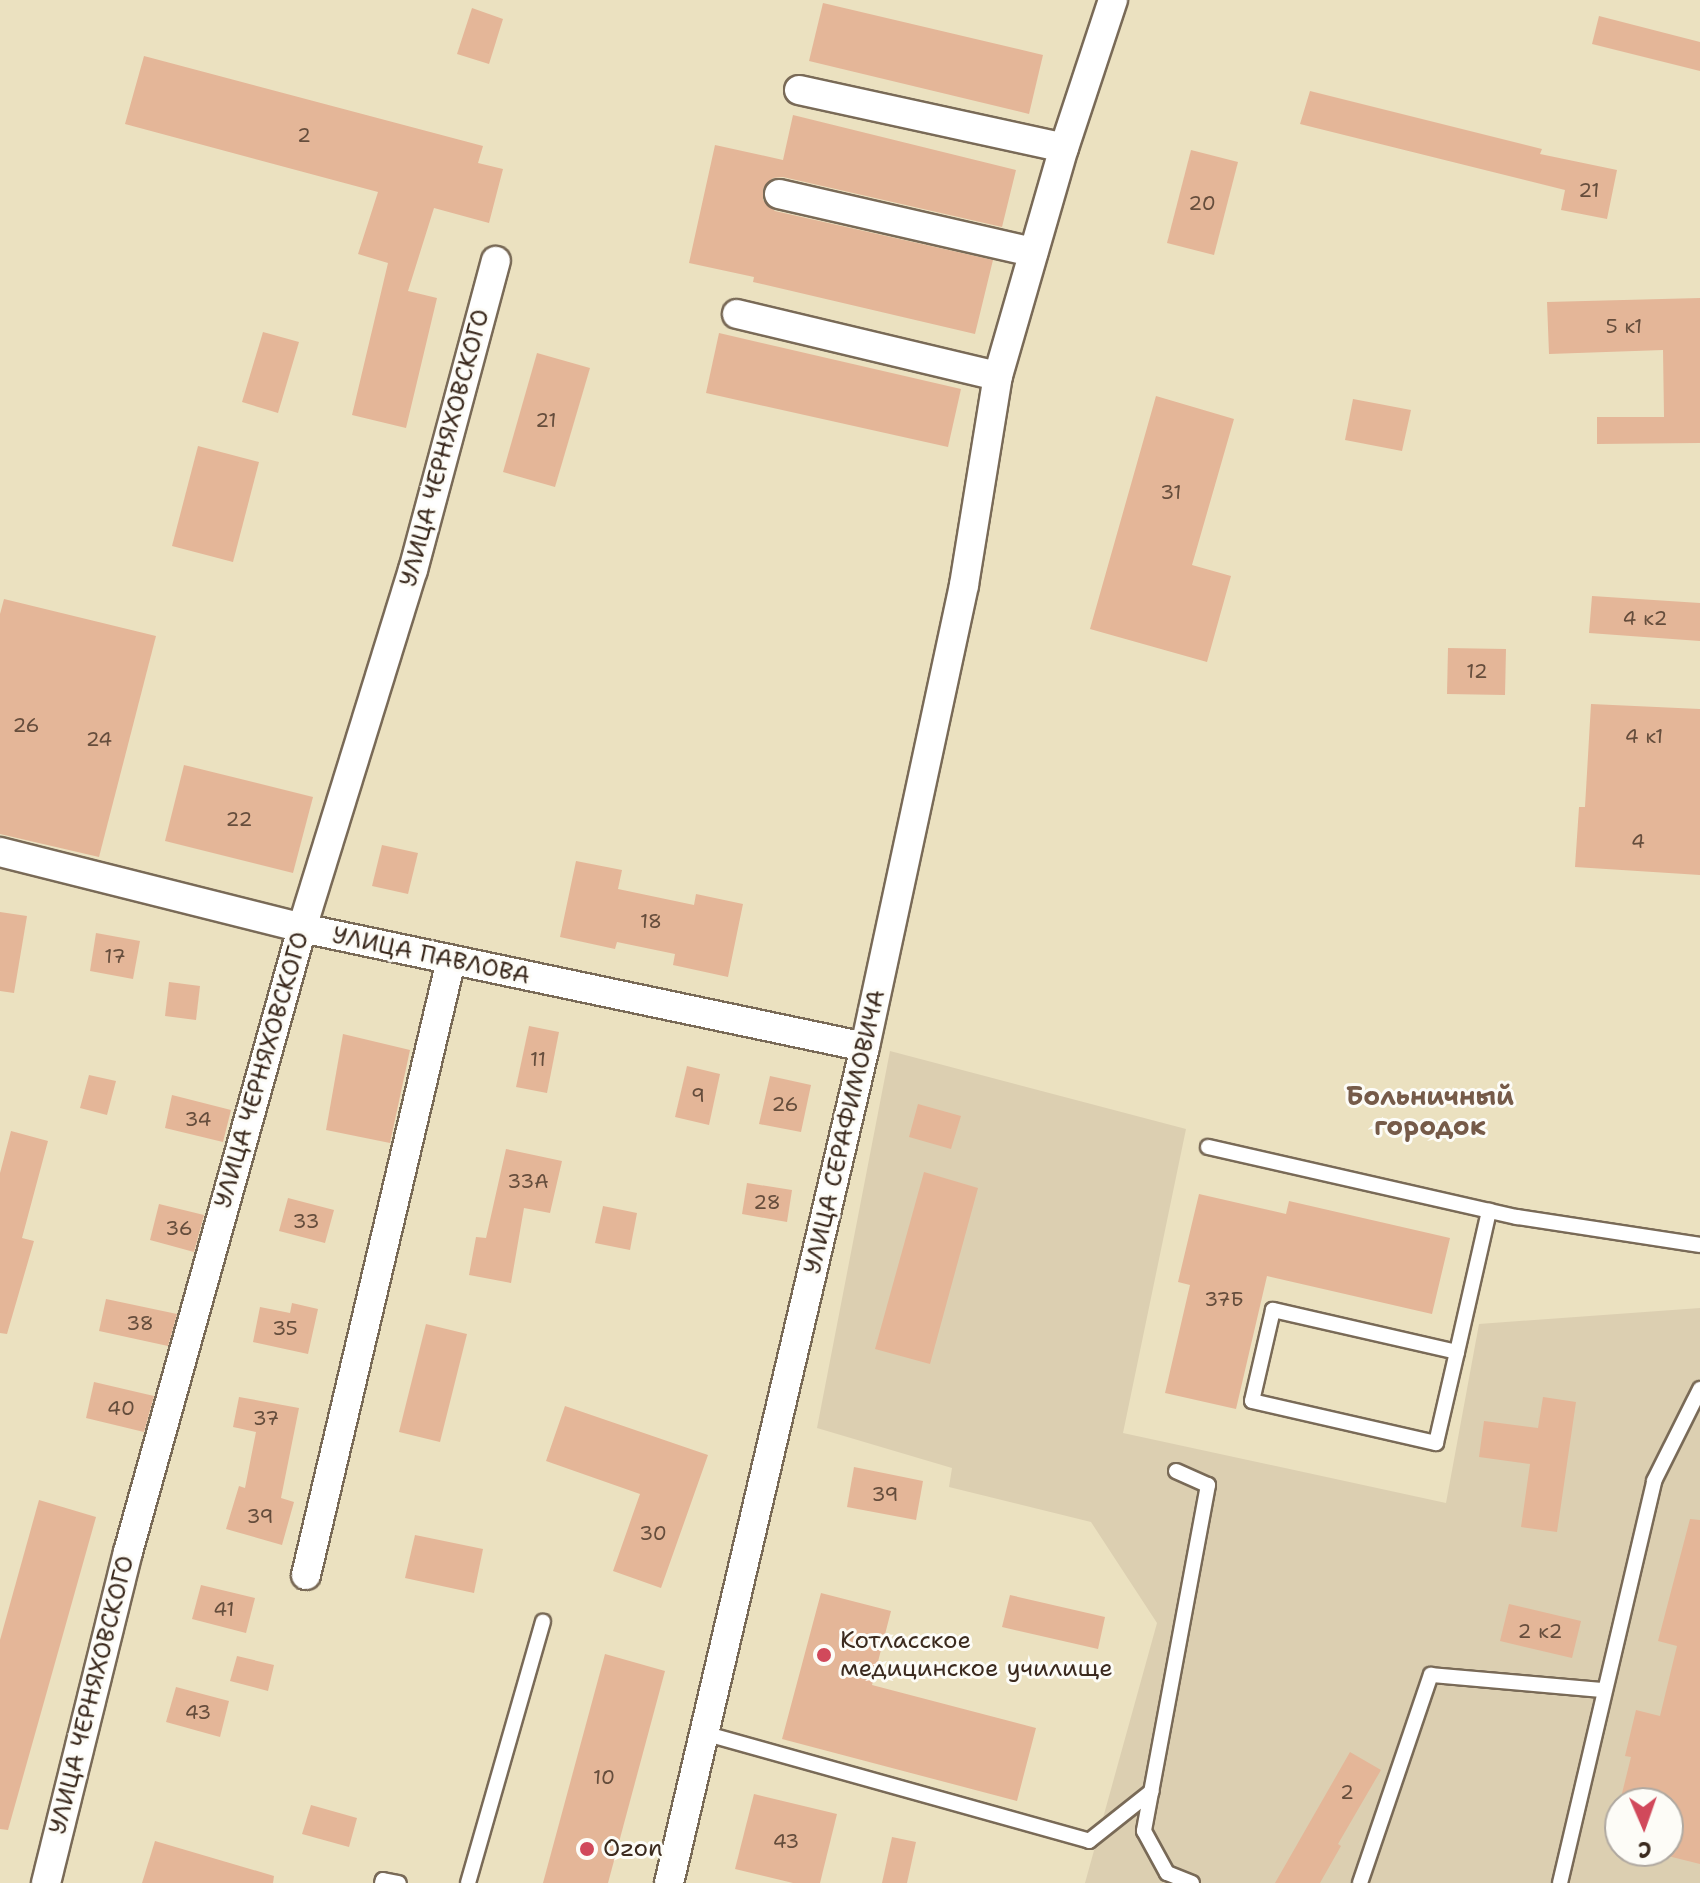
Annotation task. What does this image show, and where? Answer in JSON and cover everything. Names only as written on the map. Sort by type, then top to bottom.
[{"type":"street","name":"УЛИЦА СЕРАФИМОВИЧА","points":[[669,1883],[707,1734],[865,1047],[964,585],[998,376],[1064,148],[1113,0]]},
{"type":"street","points":[[799,90],[1064,148]]},
{"type":"street","points":[[779,194],[1033,252]]},
{"type":"street","name":"УЛИЦА ЧЕРНЯХОВСКОГО","points":[[46,1883],[128,1552],[302,928],[413,570],[496,261]]},
{"type":"street","points":[[737,314],[998,376]]},
{"type":"street","name":"УЛИЦА ПАВЛОВА","points":[[0,852],[302,928],[865,1047]]},
{"type":"street","points":[[306,1575],[451,960]]},
{"type":"lane","points":[[1208,1147],[1489,1211],[1700,1245]]},
{"type":"lane","points":[[1457,1352],[1273,1310],[1252,1401],[1436,1443],[1457,1352],[1489,1211]]},
{"type":"lane","points":[[1560,1883],[1654,1481],[1700,1389]]},
{"type":"lane","points":[[1176,1471],[1208,1485],[1144,1831],[1167,1873],[1192,1883]]},
{"type":"lane","points":[[468,1883],[543,1622]]},
{"type":"lane","points":[[1360,1883],[1431,1675],[1603,1690]]},
{"type":"lane","points":[[707,1734],[1089,1841],[1152,1791]]},
{"type":"lane","points":[[382,1883],[399,1883]]},
{"type":"shaded area","points":[[890,1051],[1186,1129],[1123,1433],[1446,1503],[1479,1324],[1700,1308],[1700,1883],[1085,1883],[1157,1623],[1091,1522],[949,1487],[952,1468],[817,1428]]},
{"type":"building","points":[[823,3],[1043,55],[1029,114],[809,61]]},
{"type":"building","points":[[472,8],[503,19],[489,64],[457,54]]},
{"type":"building","points":[[1599,16],[1700,42],[1700,71],[1592,44]]},
{"type":"building","points":[[144,56],[483,146],[478,163],[503,169],[489,223],[434,208],[408,291],[437,298],[406,428],[352,415],[388,263],[358,254],[378,192],[125,124]]},
{"type":"building","points":[[1310,91],[1542,149],[1540,154],[1617,170],[1607,219],[1561,210],[1565,190],[1300,124]]},
{"type":"building","points":[[793,115],[1016,170],[1002,227],[783,177],[773,178],[763,189],[763,200],[775,211],[993,260],[975,334],[753,282],[754,277],[689,263],[715,145],[783,160]]},
{"type":"building","points":[[1191,150],[1238,162],[1214,255],[1167,243]]},
{"type":"building","points":[[1700,298],[1700,443],[1597,444],[1597,417],[1664,417],[1663,350],[1549,354],[1547,302]]},
{"type":"building","points":[[263,332],[299,342],[278,413],[242,402]]},
{"type":"building","points":[[719,333],[961,389],[948,447],[706,393]]},
{"type":"building","points":[[537,353],[590,368],[555,487],[503,472]]},
{"type":"building","points":[[1156,396],[1234,419],[1192,565],[1231,576],[1207,662],[1090,629]]},
{"type":"building","points":[[1353,399],[1411,410],[1402,451],[1345,440]]},
{"type":"building","points":[[198,446],[259,462],[233,562],[172,546]]},
{"type":"building","points":[[1592,596],[1700,603],[1700,641],[1589,633]]},
{"type":"building","points":[[4,599],[156,636],[99,857],[0,834],[0,614]]},
{"type":"building","points":[[1448,648],[1506,649],[1505,695],[1447,694]]},
{"type":"building","points":[[1591,704],[1700,709],[1700,875],[1575,867],[1579,807],[1585,807]]},
{"type":"building","points":[[184,765],[313,797],[293,873],[165,841]]},
{"type":"building","points":[[382,845],[418,853],[408,894],[372,886]]},
{"type":"building","points":[[576,861],[622,870],[618,889],[694,905],[696,894],[743,904],[728,977],[673,965],[675,954],[617,942],[615,949],[560,937]]},
{"type":"building","points":[[0,912],[27,916],[14,993],[0,991]]},
{"type":"building","points":[[96,933],[140,941],[133,979],[90,971]]},
{"type":"building","points":[[169,982],[200,986],[196,1020],[165,1016]]},
{"type":"building","points":[[529,1026],[559,1032],[547,1093],[516,1087]]},
{"type":"building","points":[[343,1034],[410,1050],[390,1143],[326,1130]]},
{"type":"building","points":[[687,1066],[720,1074],[709,1125],[675,1117]]},
{"type":"building","points":[[89,1075],[116,1081],[107,1115],[80,1108]]},
{"type":"building","points":[[770,1076],[811,1085],[801,1132],[759,1124]]},
{"type":"building","points":[[172,1095],[231,1110],[223,1142],[165,1128]]},
{"type":"building","points":[[918,1104],[961,1116],[951,1149],[909,1137]]},
{"type":"building","points":[[11,1131],[48,1141],[22,1238],[34,1241],[7,1334],[0,1333],[0,1173]]},
{"type":"building","points":[[506,1149],[562,1161],[550,1213],[524,1208],[511,1283],[469,1275],[476,1237],[486,1238]]},
{"type":"building","points":[[924,1172],[978,1188],[930,1364],[875,1349]]},
{"type":"building","points":[[747,1183],[792,1190],[787,1222],[742,1214]]},
{"type":"building","points":[[1199,1194],[1286,1214],[1289,1201],[1450,1238],[1432,1314],[1267,1276],[1236,1409],[1165,1393],[1190,1285],[1178,1282]]},
{"type":"building","points":[[288,1198],[334,1210],[325,1243],[279,1231]]},
{"type":"building","points":[[159,1204],[204,1215],[194,1252],[150,1240]]},
{"type":"building","points":[[603,1206],[637,1213],[630,1250],[595,1243]]},
{"type":"building","points":[[106,1299],[177,1314],[168,1346],[99,1331]]},
{"type":"building","points":[[292,1303],[318,1309],[308,1354],[253,1342],[260,1307],[290,1313]]},
{"type":"building","points":[[426,1324],[467,1334],[440,1442],[399,1432]]},
{"type":"building","points":[[94,1382],[154,1396],[144,1432],[86,1418]]},
{"type":"building","points":[[239,1397],[299,1408],[281,1498],[294,1502],[282,1545],[226,1529],[239,1486],[245,1488],[256,1432],[233,1427]]},
{"type":"building","points":[[1543,1397],[1576,1402],[1557,1532],[1521,1527],[1530,1464],[1479,1457],[1484,1421],[1538,1428]]},
{"type":"building","points":[[565,1406],[708,1455],[661,1588],[613,1571],[640,1494],[546,1461]]},
{"type":"building","points":[[854,1467],[923,1481],[916,1520],[847,1507]]},
{"type":"building","points":[[39,1500],[96,1517],[8,1830],[0,1829],[0,1640]]},
{"type":"building","points":[[1690,1519],[1700,1520],[1700,1864],[1684,1860],[1684,1787],[1624,1787],[1631,1757],[1625,1756],[1636,1710],[1660,1716],[1677,1646],[1658,1641]]},
{"type":"building","points":[[415,1535],[483,1549],[474,1593],[405,1578]]},
{"type":"building","points":[[201,1585],[255,1598],[246,1633],[192,1619]]},
{"type":"building","points":[[821,1593],[891,1611],[872,1685],[1036,1728],[1017,1801],[782,1739]]},
{"type":"building","points":[[1010,1595],[1105,1617],[1098,1649],[1002,1627]]},
{"type":"building","points":[[1509,1604],[1581,1621],[1572,1658],[1500,1641]]},
{"type":"building","points":[[605,1654],[665,1671],[608,1883],[543,1883]]},
{"type":"building","points":[[237,1656],[274,1665],[268,1691],[230,1681]]},
{"type":"building","points":[[176,1687],[229,1701],[220,1737],[166,1722]]},
{"type":"building","points":[[1350,1752],[1381,1770],[1338,1844],[1341,1846],[1320,1883],[1275,1883]]},
{"type":"building","points":[[754,1794],[837,1814],[820,1883],[793,1883],[735,1869]]},
{"type":"building","points":[[311,1805],[357,1818],[349,1847],[302,1834]]},
{"type":"building","points":[[892,1837],[916,1842],[907,1883],[882,1883]]},
{"type":"building","points":[[155,1841],[274,1876],[273,1883],[142,1883]]},
{"type":"place","name":"Котласское медицинское училище","points":[[824,1655]]},
{"type":"place","name":"Ozon","points":[[587,1849]]},
{"type":"district","name":"Больничный городок","points":[[1430,1111]]}]
